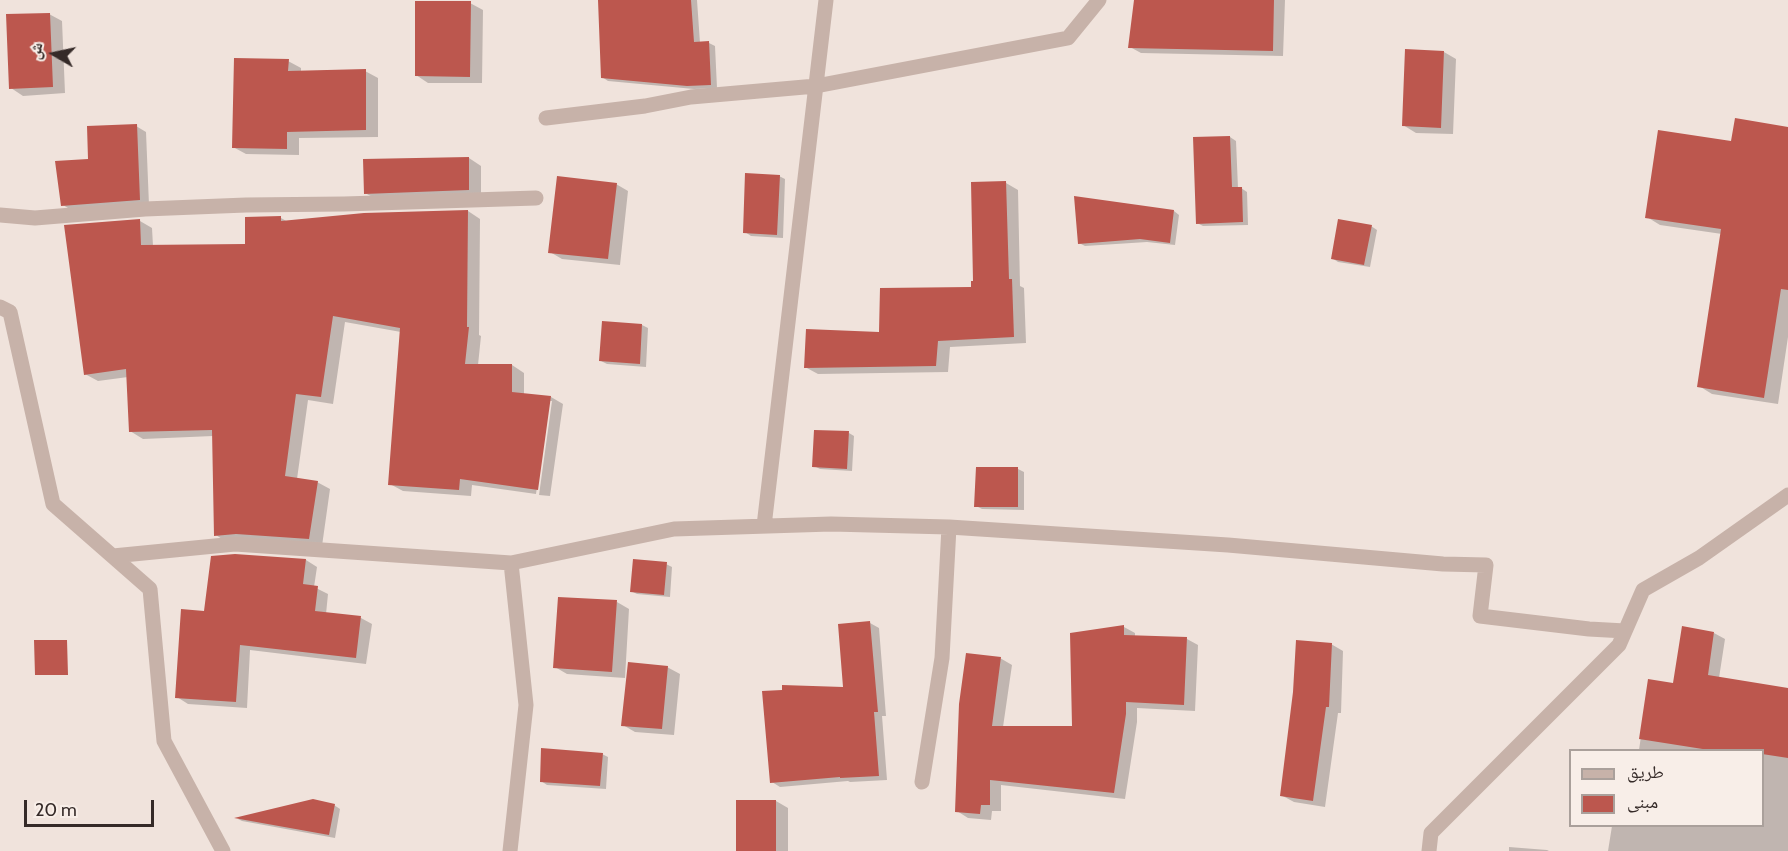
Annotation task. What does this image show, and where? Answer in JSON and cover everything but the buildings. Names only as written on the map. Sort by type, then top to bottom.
[{"type":"street","points":[[764,526],[826,0]]},
{"type":"street","points":[[546,118],[645,106],[691,97],[816,86],[1068,38],[1099,0]]},
{"type":"street","points":[[0,215],[35,218],[145,209],[536,198]]},
{"type":"street","points":[[0,307],[10,312],[53,504],[150,589],[164,741],[223,851]]},
{"type":"street","points":[[1429,851],[1431,833],[1619,645],[1643,591],[1699,558],[1788,495]]},
{"type":"street","points":[[113,556],[235,544],[511,563],[674,529],[831,524],[949,527],[1228,545],[1443,564],[1486,565],[1480,616],[1625,631]]},
{"type":"street","points":[[922,782],[942,658],[949,527]]},
{"type":"street","points":[[510,851],[526,705],[511,563]]}]
